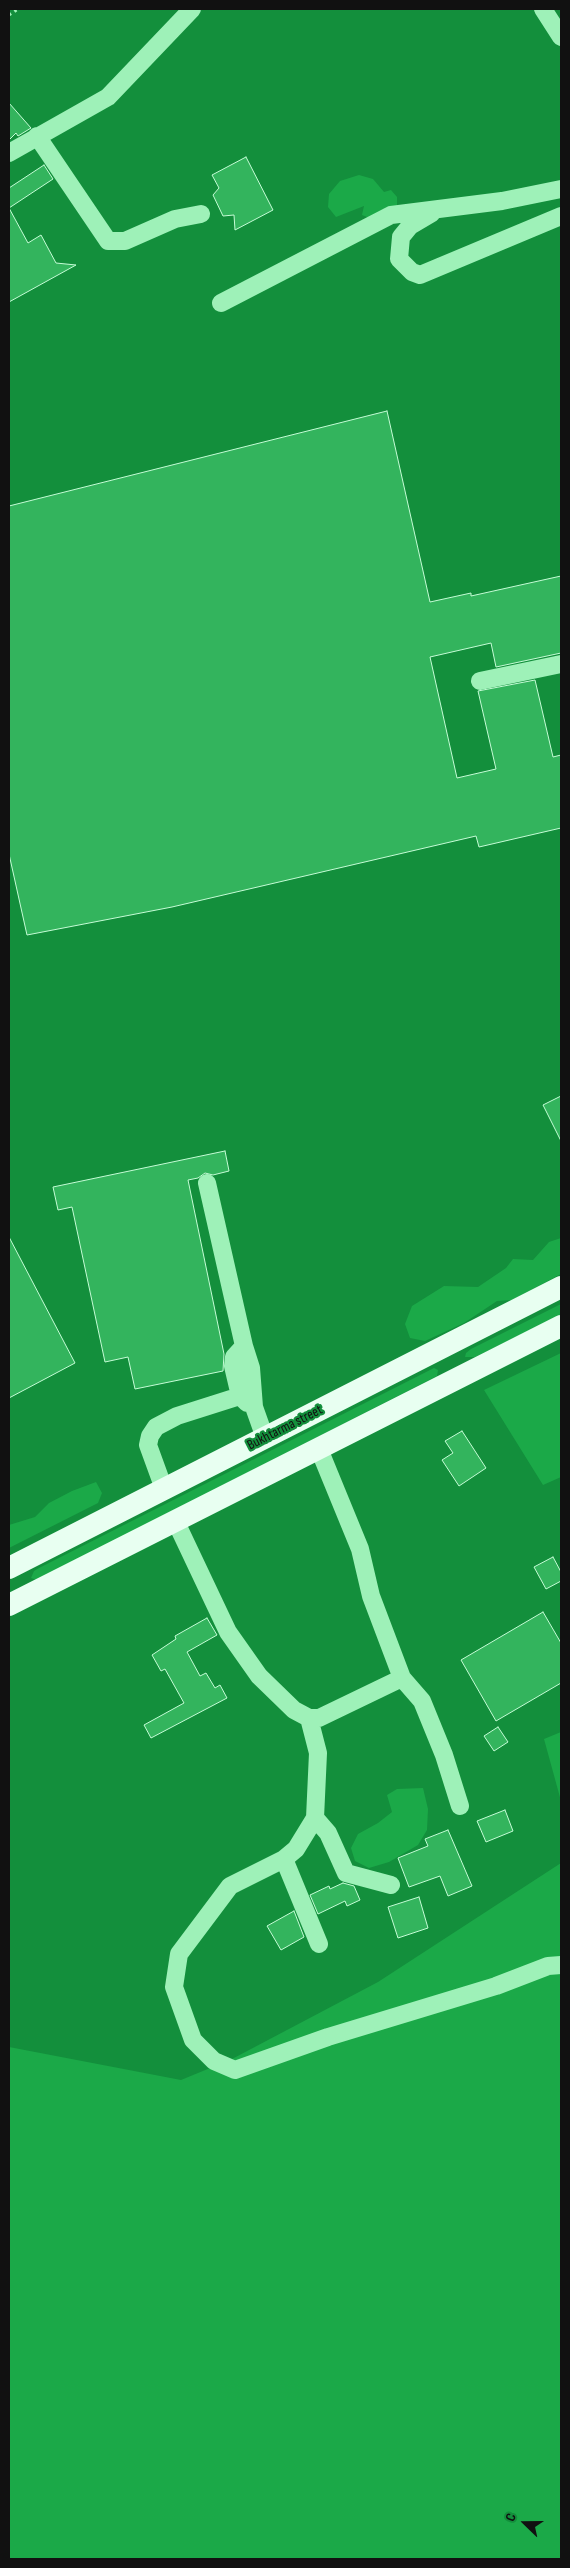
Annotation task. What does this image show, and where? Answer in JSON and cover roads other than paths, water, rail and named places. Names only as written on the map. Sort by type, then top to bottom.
[{"type":"main road","name":"Bukhtarma street","points":[[11,1567],[561,1287]]},
{"type":"main road","points":[[11,1567],[17,1601],[561,1326]]},
{"type":"main road","points":[[440,1349],[454,1379]]},
{"type":"street","points":[[9,152],[108,97],[192,9]]},
{"type":"street","points":[[543,9],[561,37]]},
{"type":"street","points":[[37,136],[108,241],[125,241],[175,218],[201,214]]},
{"type":"street","points":[[221,303],[391,215],[502,201],[561,188]]},
{"type":"street","points":[[433,210],[432,214],[410,226],[401,237],[399,259],[412,272],[420,275],[561,216]]},
{"type":"street","points":[[480,681],[561,664]]},
{"type":"street","points":[[207,1183],[244,1346],[251,1368],[254,1407],[265,1438]]},
{"type":"street","points":[[244,1346],[234,1357],[233,1366],[240,1396],[244,1402],[254,1407]]},
{"type":"street","points":[[164,1489],[148,1445],[150,1436],[156,1427],[177,1416],[240,1396]]},
{"type":"street","points":[[318,1449],[360,1549],[371,1596],[402,1678],[422,1701],[444,1755],[460,1806]]},
{"type":"street","points":[[175,1520],[228,1632],[260,1676],[294,1710],[309,1718],[319,1718],[402,1678]]},
{"type":"street","points":[[309,1718],[318,1752],[315,1818],[296,1848],[284,1859],[230,1886],[179,1954],[174,1987],[194,2040],[214,2061],[235,2070],[328,2037],[496,1986],[548,1966],[561,1965]]},
{"type":"street","points":[[315,1818],[328,1833],[346,1873],[391,1885]]},
{"type":"street","points":[[284,1859],[319,1944]]}]
